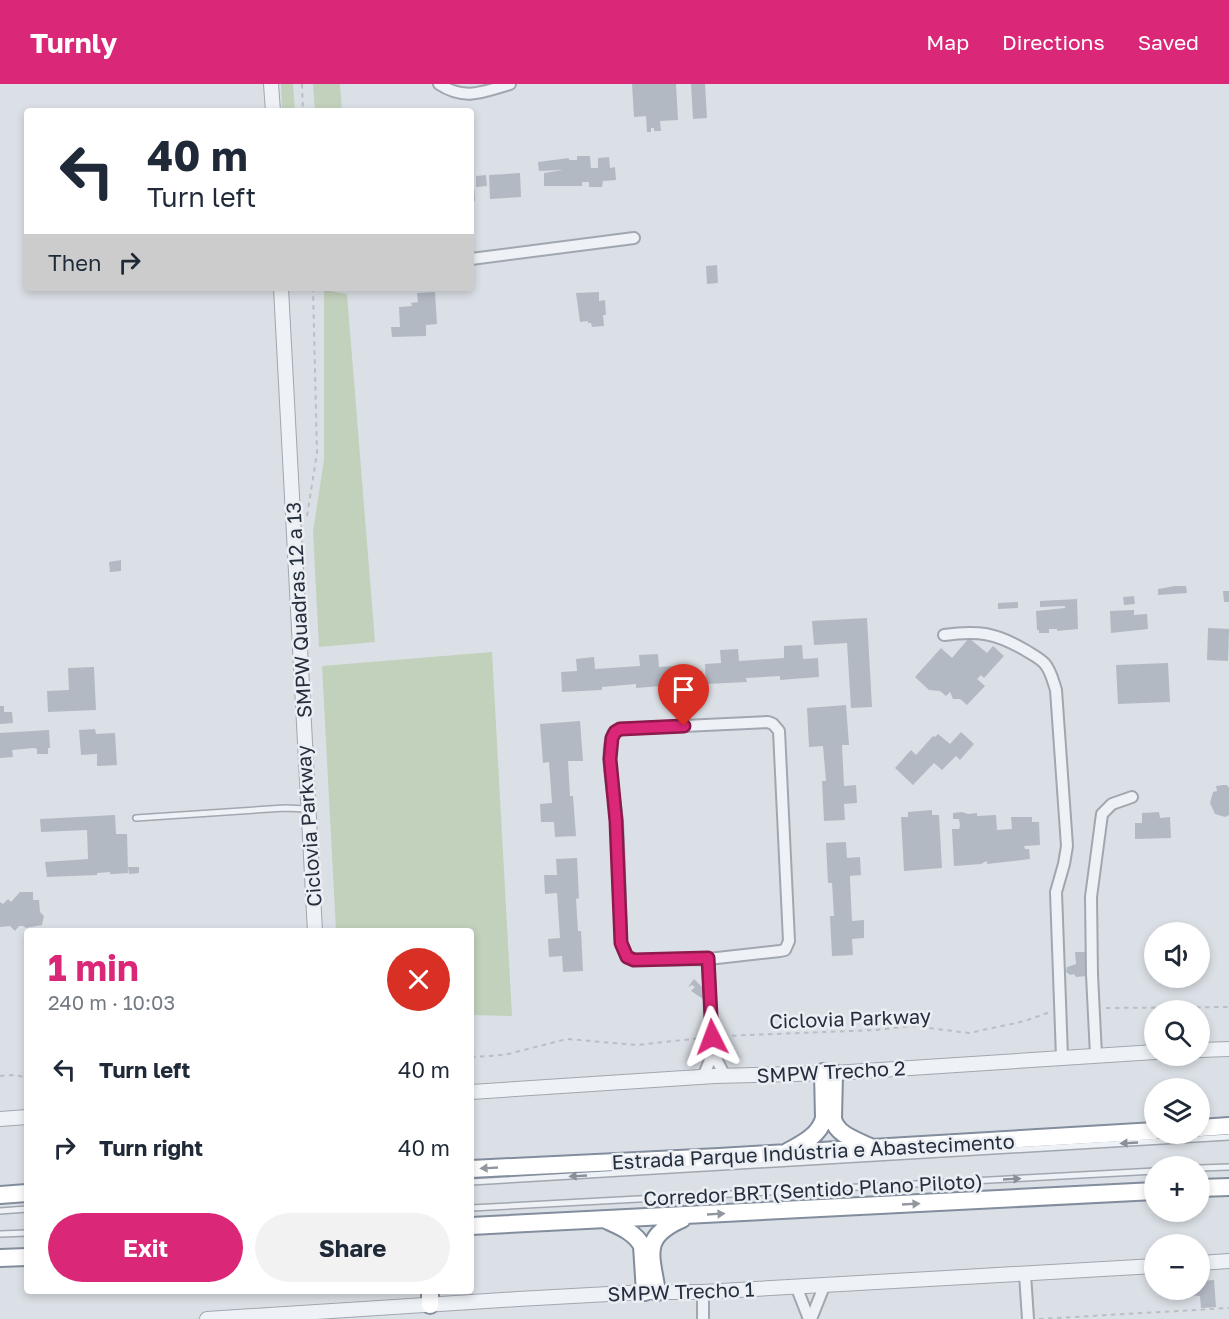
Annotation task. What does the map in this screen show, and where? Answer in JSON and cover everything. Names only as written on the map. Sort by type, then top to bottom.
[{"type":"highway","points":[[829,1072],[834,1125],[870,1148]]},
{"type":"highway","points":[[784,1154],[810,1138],[822,1125],[829,1072]]},
{"type":"highway","points":[[1210,1127],[1229,1126]]},
{"type":"highway","name":"Estrada Parque Indústria e Abastecimento","points":[[474,1169],[784,1154],[1144,1132]]},
{"type":"highway","points":[[1210,1188],[1229,1187]]},
{"type":"highway","points":[[474,1226],[1144,1192]]},
{"type":"highway","points":[[0,1195],[24,1193]]},
{"type":"highway","points":[[651,1292],[651,1254],[654,1238],[666,1226],[690,1216]]},
{"type":"highway","points":[[602,1218],[639,1239],[651,1292]]},
{"type":"highway","points":[[0,1258],[24,1257]]},
{"type":"street","points":[[271,84],[273,108]]},
{"type":"street","points":[[439,84],[460,94],[485,92],[510,84]]},
{"type":"street","points":[[474,259],[634,238]]},
{"type":"street","name":"SMPW Quadras 12 a 13","points":[[281,291],[315,928]]},
{"type":"street","points":[[944,635],[968,632],[993,634],[1009,641],[1044,663],[1051,674],[1056,690],[1067,846],[1056,892],[1062,1057]]},
{"type":"street","points":[[768,722],[777,727],[789,941],[785,950],[708,958],[634,960],[627,957],[624,952],[621,943],[616,821],[610,759],[612,738],[618,730],[768,722]]},
{"type":"street","points":[[1096,1055],[1091,897],[1102,814],[1112,804],[1132,796]]},
{"type":"street","points":[[708,958],[713,1053],[725,1076]]},
{"type":"street","points":[[1210,1050],[1229,1049]]},
{"type":"street","points":[[703,1077],[713,1053]]},
{"type":"street","name":"SMPW Trecho 2","points":[[474,1092],[1144,1053]]},
{"type":"street","points":[[0,1119],[24,1117]]},
{"type":"street","points":[[1210,1262],[1229,1261]]},
{"type":"street","name":"SMPW Trecho 1","points":[[207,1319],[337,1315],[430,1298],[703,1292],[1144,1267]]},
{"type":"street","points":[[1025,1274],[1028,1319]]},
{"type":"street","points":[[810,1319],[825,1284]]},
{"type":"street","points":[[796,1286],[810,1319]]},
{"type":"street","points":[[703,1292],[703,1319]]},
{"type":"lane","points":[[136,818],[285,808],[309,809]]},
{"type":"lane","points":[[474,1182],[1229,1137]]},
{"type":"lane","points":[[1210,1168],[1229,1167]]},
{"type":"lane","name":"Corredor BRT(Sentido Plano Piloto)","points":[[474,1208],[1144,1172]]},
{"type":"lane","points":[[0,1211],[24,1209]]},
{"type":"lane","points":[[0,1234],[24,1233]]},
{"type":"path","points":[[302,84],[303,108]]},
{"type":"path","points":[[307,517],[317,453],[313,291]]},
{"type":"path","points":[[1104,1008],[1229,1007]]},
{"type":"path","name":"Ciclovia Parkway","points":[[474,1057],[504,1055],[567,1039],[637,1045],[712,1037],[876,1030],[914,1026],[969,1033],[1024,1021],[1060,1009]]},
{"type":"path","points":[[0,1077],[11,1075],[24,1077]]},
{"type":"path","points":[[1036,1319],[1229,1308]]},
{"type":"green space","points":[[281,84],[293,84],[295,108],[282,108]]},
{"type":"green space","points":[[313,84],[340,84],[342,108],[315,108]]},
{"type":"green space","points":[[324,291],[330,291],[347,294],[375,642],[319,647],[313,532],[324,459]]},
{"type":"green space","points":[[492,652],[512,1016],[474,1015],[474,928],[336,928],[322,666]]},
{"type":"building","points":[[632,84],[676,84],[678,120],[660,121],[661,131],[654,131],[654,128],[651,128],[651,132],[647,132],[646,116],[634,117]]},
{"type":"building","points":[[691,84],[705,84],[707,118],[693,119]]},
{"type":"building","points":[[577,156],[590,156],[591,168],[598,168],[598,158],[609,157],[610,168],[615,167],[616,180],[603,181],[602,187],[589,187],[589,182],[582,182],[582,186],[544,186],[544,173],[563,170],[539,171],[538,162],[569,158],[569,160],[577,160]]},
{"type":"building","points":[[520,173],[521,197],[490,199],[489,175]]},
{"type":"building","points":[[486,175],[487,186],[476,187],[476,176]]},
{"type":"building","points":[[717,265],[718,283],[707,284],[706,266]]},
{"type":"building","points":[[435,292],[437,324],[426,325],[426,336],[392,337],[391,327],[400,327],[399,307],[412,306],[411,303],[418,302],[417,293]]},
{"type":"building","points":[[599,292],[599,301],[605,300],[604,326],[592,327],[588,321],[580,322],[576,293]]},
{"type":"building","points":[[121,560],[121,571],[110,572],[109,562]]},
{"type":"building","points":[[1186,586],[1187,593],[1158,595],[1158,589]]},
{"type":"building","points":[[1223,591],[1229,591],[1229,602],[1224,602]]},
{"type":"building","points":[[1134,596],[1135,604],[1124,605],[1123,597]]},
{"type":"building","points":[[1077,599],[1078,629],[1057,631],[1057,629],[1049,629],[1049,633],[1039,633],[1036,611],[1065,608],[1065,606],[1040,607],[1040,601]]},
{"type":"building","points":[[1018,602],[1018,608],[998,609],[998,603]]},
{"type":"building","points":[[1134,610],[1134,615],[1147,614],[1148,629],[1111,633],[1110,611]]},
{"type":"building","points":[[867,618],[872,707],[851,708],[847,643],[814,645],[812,621]]},
{"type":"building","points":[[1208,628],[1229,629],[1228,661],[1207,660]]},
{"type":"building","points":[[969,638],[987,653],[993,646],[1004,656],[984,678],[981,675],[977,679],[985,686],[967,705],[960,699],[953,699],[950,692],[946,696],[940,691],[929,690],[915,677],[941,648],[952,658]]},
{"type":"building","points":[[802,645],[803,659],[818,658],[819,677],[780,680],[780,676],[746,678],[747,682],[706,684],[705,664],[721,663],[720,650],[738,649],[739,661],[784,658],[784,646]]},
{"type":"building","points":[[658,654],[659,667],[674,666],[675,685],[636,688],[636,684],[602,687],[602,690],[562,692],[561,672],[577,671],[576,659],[594,657],[595,669],[640,666],[639,655]]},
{"type":"building","points":[[1168,663],[1170,702],[1118,704],[1116,665]]},
{"type":"building","points":[[94,667],[96,710],[48,712],[47,691],[69,690],[68,668]]},
{"type":"building","points":[[846,705],[849,745],[842,745],[844,786],[856,785],[857,803],[844,804],[845,820],[824,821],[822,781],[826,781],[823,746],[809,747],[807,708]]},
{"type":"building","points":[[0,706],[4,706],[4,712],[12,712],[13,723],[0,724]]},
{"type":"building","points":[[580,721],[583,761],[568,761],[576,836],[555,837],[554,822],[541,822],[540,804],[552,803],[549,762],[543,763],[540,724]]},
{"type":"building","points":[[95,729],[96,734],[115,733],[117,765],[97,766],[97,754],[81,755],[79,730]]},
{"type":"building","points":[[49,730],[48,754],[37,754],[37,749],[34,748],[12,750],[13,757],[0,758],[0,733]]},
{"type":"building","points":[[961,732],[974,744],[960,760],[956,756],[942,770],[934,763],[913,785],[895,768],[911,750],[916,755],[933,736],[938,734],[950,744]]},
{"type":"building","points":[[1227,785],[1229,815],[1225,817],[1215,814],[1210,803],[1213,792],[1217,791],[1216,786]]},
{"type":"building","points":[[932,810],[932,815],[939,815],[942,868],[904,871],[901,817],[908,817],[908,812]]},
{"type":"building","points":[[1159,812],[1160,818],[1170,817],[1171,838],[1135,839],[1135,823],[1142,823],[1142,813]]},
{"type":"building","points":[[953,813],[977,813],[977,816],[996,815],[997,830],[1012,829],[1011,817],[1032,817],[1032,822],[1039,822],[1040,845],[1024,846],[1025,849],[1029,849],[1030,859],[987,864],[987,861],[981,864],[954,866],[952,829],[959,829],[960,826],[959,819],[953,819]]},
{"type":"building","points":[[115,815],[116,834],[127,834],[128,873],[110,874],[110,872],[97,873],[97,875],[47,877],[45,862],[88,859],[87,830],[41,832],[40,819]]},
{"type":"building","points":[[846,842],[847,858],[860,857],[861,875],[850,876],[852,921],[864,920],[864,938],[852,939],[853,955],[832,956],[830,916],[834,916],[832,883],[828,883],[826,843]]},
{"type":"building","points":[[577,858],[579,898],[576,899],[578,931],[581,931],[583,971],[563,972],[562,956],[549,957],[548,939],[560,938],[557,893],[545,894],[544,875],[557,875],[556,859]]},
{"type":"building","points":[[128,867],[139,867],[139,873],[129,874]]},
{"type":"building","points":[[20,892],[33,892],[33,900],[39,900],[40,912],[44,916],[42,925],[26,928],[19,926],[15,931],[10,926],[0,927],[0,902],[3,904],[8,899],[11,902]]},
{"type":"building","points":[[1075,952],[1085,952],[1086,976],[1076,977],[1066,972],[1067,967],[1076,964]]},
{"type":"building","points":[[694,979],[708,993],[703,999],[691,991],[695,987],[692,985],[688,987]]},
{"type":"building","points":[[1210,1280],[1214,1280],[1216,1307],[1201,1308],[1200,1300],[1210,1300]]},
{"type":"route","points":[[684,726],[620,729],[612,738],[610,759],[616,821],[621,943],[627,957],[634,960],[708,958],[712,1037]]}]
